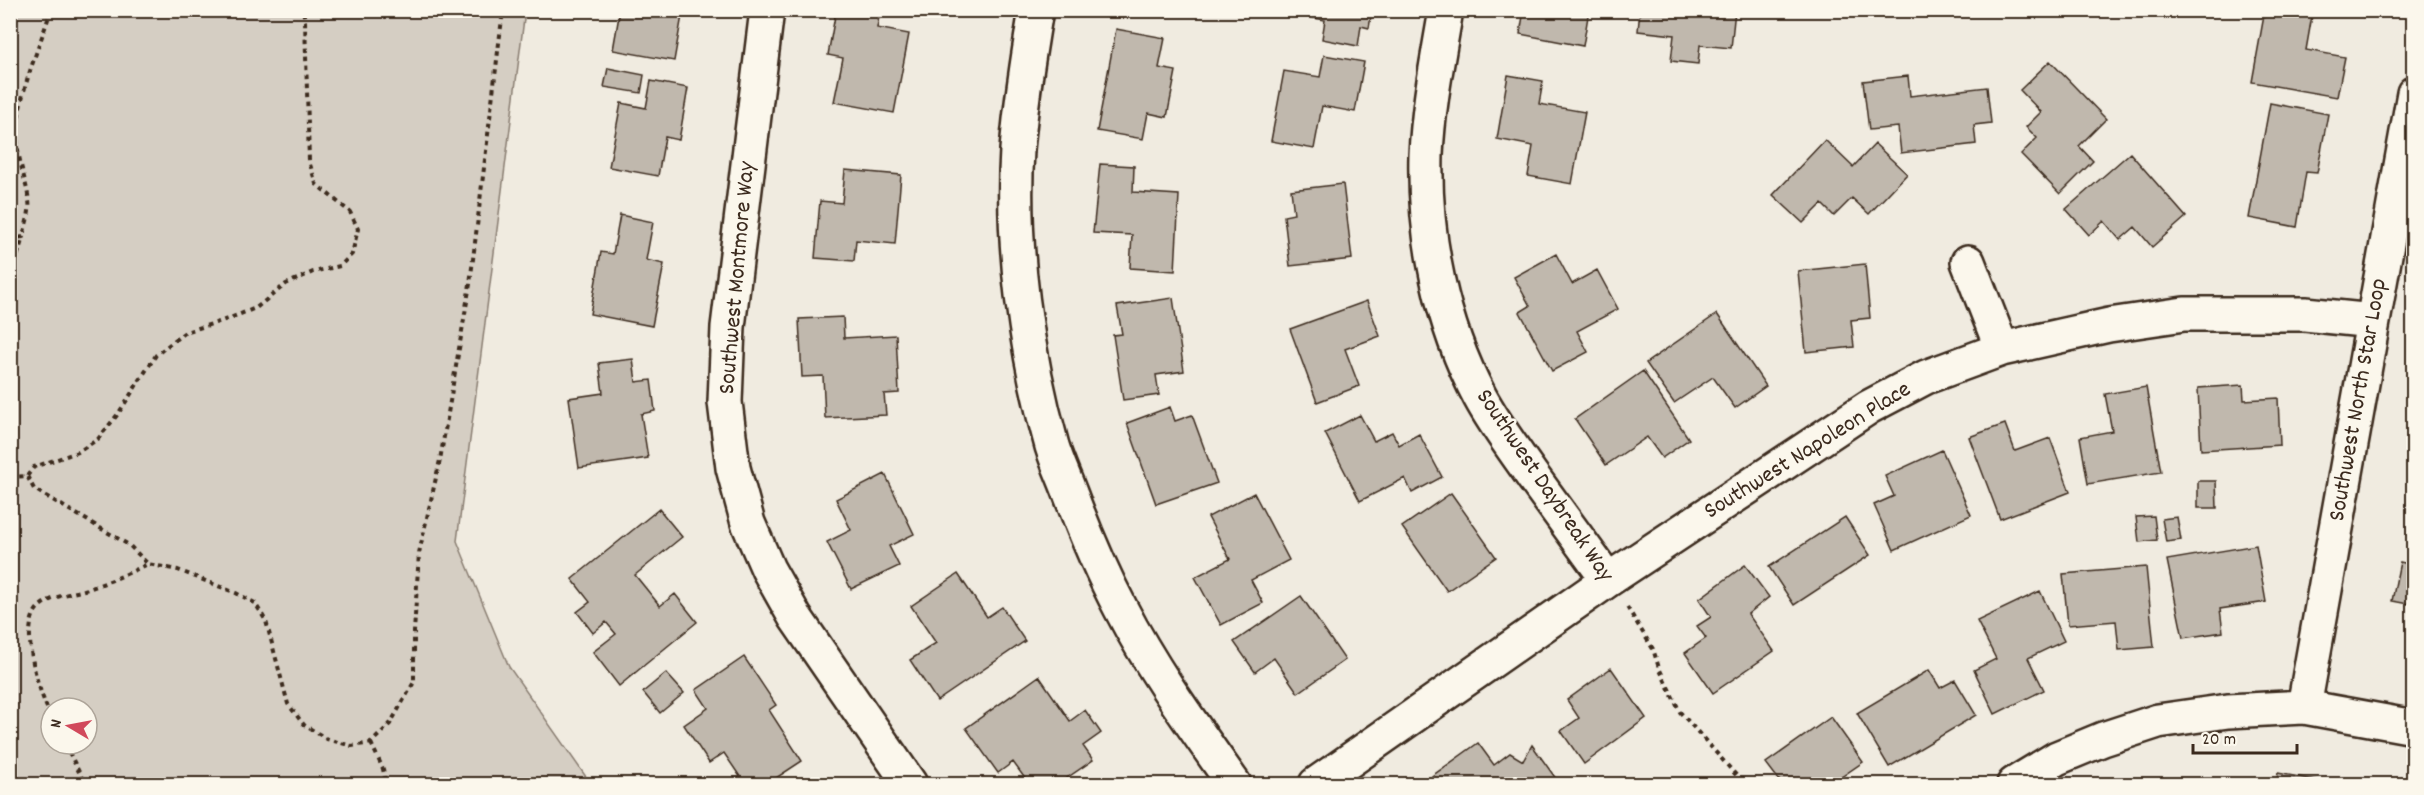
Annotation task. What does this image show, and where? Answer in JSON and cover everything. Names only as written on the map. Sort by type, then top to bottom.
[{"type":"street","name":"Southwest Montmore Way","points":[[767,10],[728,327],[725,402],[733,468],[748,523],[768,569],[795,616],[910,784]]},
{"type":"street","points":[[1036,10],[1026,69],[1017,151],[1017,220],[1022,290],[1032,356],[1053,447],[1093,554],[1122,611],[1157,674],[1234,784]]},
{"type":"street","name":"Southwest Daybreak Way","points":[[1446,10],[1426,154],[1429,220],[1438,283],[1455,339],[1480,397],[1510,444],[1608,580]]},
{"type":"street","name":"Southwest North Star Loop","points":[[2304,707],[2414,93]]},
{"type":"street","points":[[1968,262],[2002,349]]},
{"type":"street","name":"Southwest Napoleon Place","points":[[1316,784],[1608,580],[1869,407],[1926,377],[2002,349],[2109,325],[2184,314],[2305,314],[2373,321]]},
{"type":"street","points":[[2014,784],[2057,758],[2103,739],[2158,721],[2228,711],[2304,707],[2414,727]]},
{"type":"path","points":[[10,281],[23,237],[29,202],[19,160],[17,135],[22,99],[51,10]]},
{"type":"path","points":[[10,477],[27,476],[34,467],[78,452],[98,439],[118,414],[156,355],[185,332],[256,308],[286,284],[313,272],[340,266],[352,254],[358,229],[350,212],[316,184],[309,161],[306,32],[303,10]]},
{"type":"path","points":[[27,476],[34,489],[129,545],[148,564],[178,570],[255,603],[266,621],[288,704],[304,725],[327,739],[352,746],[371,743],[390,724],[414,682],[414,632],[419,553],[440,460],[470,284],[502,10]]},
{"type":"path","points":[[10,239],[23,237]]},
{"type":"path","points":[[43,696],[31,655],[30,629],[38,607],[51,599],[87,590],[148,564]]},
{"type":"path","name":"Southwest Daybreak Way","points":[[1608,580],[1644,633],[1680,712],[1744,784]]},
{"type":"path","points":[[371,743],[387,784]]},
{"type":"path","points":[[71,756],[85,784]]},
{"type":"shaded area","points":[[10,11],[525,11],[457,541],[509,667],[591,784],[11,784]]},
{"type":"building","points":[[620,10],[683,10],[674,61],[613,50]]},
{"type":"building","points":[[836,10],[880,11],[877,28],[909,34],[894,113],[834,102],[843,58],[828,55]]},
{"type":"building","points":[[1309,10],[1372,10],[1369,28],[1361,26],[1358,46],[1322,39],[1325,20],[1308,17]]},
{"type":"building","points":[[1524,10],[1589,10],[1583,46],[1520,34]]},
{"type":"building","points":[[1640,10],[1735,10],[1731,48],[1700,45],[1698,64],[1671,61],[1674,35],[1638,31]]},
{"type":"building","points":[[2265,10],[2313,10],[2306,50],[2345,57],[2337,97],[2252,82]]},
{"type":"building","points":[[1116,29],[1165,38],[1159,68],[1176,71],[1167,117],[1148,113],[1143,139],[1097,131]]},
{"type":"building","points":[[1324,55],[1364,62],[1355,112],[1322,106],[1314,149],[1271,141],[1284,71],[1320,77]]},
{"type":"building","points":[[2050,61],[2106,119],[2079,146],[2093,161],[2060,194],[2021,154],[2037,138],[2026,127],[2041,112],[2020,90]]},
{"type":"building","points":[[608,68],[644,75],[641,93],[604,87]]},
{"type":"building","points":[[1508,75],[1543,81],[1539,104],[1585,112],[1572,184],[1528,176],[1533,146],[1497,139]]},
{"type":"building","points":[[1908,76],[1910,96],[1987,87],[1991,123],[1974,125],[1976,144],[1901,153],[1898,127],[1869,130],[1863,81]]},
{"type":"building","points":[[651,81],[688,88],[679,140],[665,137],[658,176],[609,167],[621,103],[646,108]]},
{"type":"building","points":[[2270,103],[2328,114],[2317,173],[2306,172],[2297,227],[2249,218]]},
{"type":"building","points":[[1825,140],[1853,167],[1875,144],[1907,174],[1869,214],[1852,198],[1834,216],[1822,204],[1803,223],[1773,195]]},
{"type":"building","points":[[2130,153],[2186,217],[2152,247],[2135,227],[2120,240],[2104,221],[2089,235],[2066,209]]},
{"type":"building","points":[[1100,164],[1134,166],[1133,192],[1179,195],[1175,271],[1130,268],[1132,235],[1093,233]]},
{"type":"building","points":[[845,170],[901,175],[895,244],[856,240],[854,261],[815,258],[820,201],[842,203]]},
{"type":"building","points":[[1343,184],[1352,259],[1290,266],[1284,216],[1294,214],[1291,190]]},
{"type":"building","points":[[620,215],[653,222],[646,260],[664,264],[652,326],[590,314],[601,252],[613,254]]},
{"type":"building","points":[[1556,254],[1572,284],[1597,270],[1618,309],[1577,331],[1588,352],[1552,371],[1520,312],[1530,306],[1514,277]]},
{"type":"building","points":[[1865,264],[1870,318],[1851,320],[1854,347],[1806,352],[1798,271]]},
{"type":"building","points":[[1173,298],[1184,371],[1156,375],[1159,395],[1123,400],[1113,335],[1122,334],[1117,306]]},
{"type":"building","points":[[1367,301],[1380,336],[1345,349],[1359,386],[1317,402],[1290,329]]},
{"type":"building","points":[[1717,314],[1766,386],[1735,408],[1713,377],[1674,403],[1646,363]]},
{"type":"building","points":[[843,317],[844,338],[896,335],[899,393],[884,394],[886,415],[825,418],[823,376],[802,377],[799,319]]},
{"type":"building","points":[[633,359],[636,382],[651,380],[655,411],[641,414],[648,458],[579,468],[569,398],[603,393],[599,363]]},
{"type":"building","points":[[1643,371],[1689,439],[1662,458],[1647,437],[1606,465],[1575,419]]},
{"type":"building","points":[[2243,385],[2244,400],[2278,398],[2280,445],[2201,450],[2198,388]]},
{"type":"building","points":[[2146,387],[2161,472],[2088,484],[2080,437],[2112,431],[2105,394]]},
{"type":"building","points":[[1170,407],[1175,421],[1192,415],[1217,483],[1156,504],[1127,423]]},
{"type":"building","points":[[1360,415],[1374,441],[1392,432],[1399,445],[1419,434],[1442,477],[1412,493],[1405,478],[1360,501],[1325,433]]},
{"type":"building","points":[[2005,424],[2015,451],[2050,438],[2070,492],[2000,519],[1969,437]]},
{"type":"building","points":[[1942,450],[1971,515],[1894,550],[1874,505],[1894,496],[1885,476]]},
{"type":"building","points":[[885,474],[914,534],[889,546],[899,566],[851,589],[827,542],[851,530],[836,499]]},
{"type":"building","points":[[2198,481],[2216,481],[2217,508],[2198,508]]},
{"type":"building","points":[[1254,493],[1289,560],[1251,580],[1263,603],[1221,625],[1195,577],[1230,559],[1208,517]]},
{"type":"building","points":[[1451,493],[1496,557],[1447,591],[1402,527]]},
{"type":"building","points":[[659,509],[682,537],[635,575],[660,606],[675,594],[697,622],[619,686],[593,652],[616,634],[606,622],[593,633],[577,612],[590,602],[572,579]]},
{"type":"building","points":[[2154,516],[2157,540],[2139,542],[2136,517]]},
{"type":"building","points":[[1845,517],[1870,555],[1794,605],[1769,567]]},
{"type":"building","points":[[2177,517],[2181,540],[2166,542],[2162,519]]},
{"type":"building","points":[[2256,545],[2266,602],[2220,609],[2223,632],[2183,638],[2167,560]]},
{"type":"building","points":[[2400,562],[2414,565],[2414,605],[2392,601]]},
{"type":"building","points":[[1745,565],[1769,597],[1748,614],[1774,651],[1713,693],[1685,653],[1706,638],[1697,626],[1711,617],[1699,599]]},
{"type":"building","points":[[2146,567],[2154,647],[2119,650],[2116,621],[2068,625],[2063,574]]},
{"type":"building","points":[[958,574],[987,617],[1002,607],[1025,641],[937,701],[910,660],[936,643],[911,606]]},
{"type":"building","points":[[2040,591],[2064,641],[2028,658],[2044,690],[1995,714],[1974,670],[1996,659],[1977,621]]},
{"type":"building","points":[[1301,596],[1345,660],[1298,693],[1274,658],[1255,672],[1234,642]]},
{"type":"building","points":[[2414,628],[2414,648],[2410,647]]},
{"type":"building","points":[[744,657],[776,705],[769,710],[802,761],[767,784],[745,784],[724,753],[709,763],[684,725],[708,708],[696,690]]},
{"type":"building","points":[[1611,668],[1646,718],[1584,764],[1561,731],[1579,718],[1567,700]]},
{"type":"building","points":[[1929,670],[1940,688],[1955,680],[1976,715],[1889,767],[1857,713]]},
{"type":"building","points":[[666,673],[684,693],[660,713],[643,692]]},
{"type":"building","points":[[1039,676],[1070,721],[1085,710],[1101,733],[1083,746],[1093,760],[1058,784],[1029,784],[1013,762],[998,773],[966,728]]},
{"type":"building","points":[[1831,717],[1863,762],[1831,784],[1782,784],[1766,763]]},
{"type":"building","points":[[1478,743],[1494,765],[1510,753],[1523,761],[1532,745],[1559,783],[1438,784],[1432,776]]},
{"type":"building","points":[[2278,773],[2331,783],[2276,784]]}]
